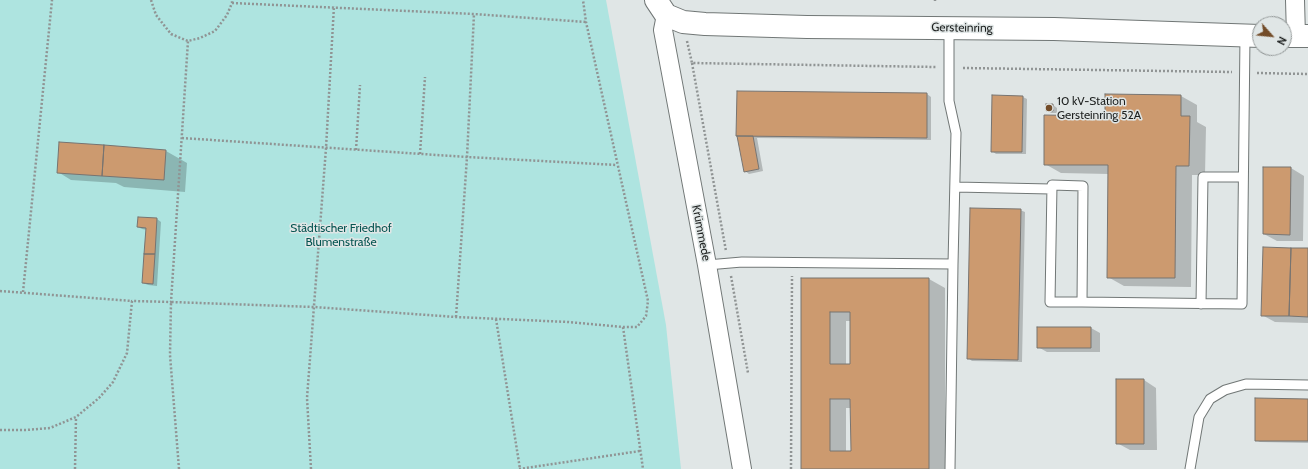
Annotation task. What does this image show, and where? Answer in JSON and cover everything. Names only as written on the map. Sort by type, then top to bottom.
[{"type":"street","points":[[1295,0],[1296,36]]},
{"type":"street","name":"Gersteinring","points":[[668,12],[705,24],[807,27],[1062,30],[1252,36]]},
{"type":"street","name":"Krümmede","points":[[668,12],[663,30],[707,265],[742,469]]},
{"type":"lane","points":[[949,28],[950,101],[956,133],[950,469]]},
{"type":"lane","points":[[1051,189],[1050,302],[1242,304],[1245,72],[1252,40]]},
{"type":"lane","points":[[1201,304],[1203,177],[1244,177]]},
{"type":"lane","points":[[955,187],[1051,189],[1052,186],[1083,186],[1082,302]]},
{"type":"lane","points":[[707,265],[729,263],[792,262],[953,264]]},
{"type":"lane","points":[[1190,469],[1199,417],[1210,399],[1225,390],[1246,384],[1308,385]]},
{"type":"path","points":[[23,292],[52,0]]},
{"type":"path","points":[[151,0],[156,15],[171,34],[188,41],[200,38],[215,31],[227,15],[232,1],[474,14],[586,22]]},
{"type":"path","points":[[0,291],[132,301],[314,307],[456,317],[637,327],[646,316],[648,301],[586,22],[583,0]]},
{"type":"path","points":[[311,469],[307,398],[326,148],[334,6]]},
{"type":"path","points":[[668,12],[692,63],[748,374]]},
{"type":"path","points":[[456,317],[467,157],[474,14]]},
{"type":"path","points":[[179,469],[170,355],[171,302],[188,41]]},
{"type":"path","points":[[692,63],[1308,74]]},
{"type":"path","points":[[420,154],[425,77]]},
{"type":"path","points":[[356,150],[360,85]]},
{"type":"path","points":[[182,138],[467,157],[617,165]]},
{"type":"path","points":[[791,469],[792,262]]},
{"type":"path","points":[[0,430],[50,428],[76,417],[99,398],[113,382],[127,354],[132,301]]},
{"type":"path","points":[[496,319],[519,469],[640,451]]},
{"type":"path","points":[[623,327],[643,469]]},
{"type":"path","points":[[75,469],[76,417]]},
{"type":"green space","name":"Städtischer Friedhof Blumenstraße","points":[[0,0],[606,0],[666,325],[681,469],[0,469]]},
{"type":"building","points":[[737,91],[927,93],[927,138],[736,136]]},
{"type":"building","points":[[1105,94],[1181,95],[1181,116],[1190,116],[1189,166],[1176,166],[1175,278],[1107,278],[1108,165],[1044,165],[1044,115],[1105,116]]},
{"type":"building","points":[[992,95],[1023,96],[1022,152],[991,152]]},
{"type":"building","name":"10 kV-Station Gersteinring 52A","points":[[1046,104],[1053,104],[1053,111],[1046,111]]},
{"type":"building","points":[[737,136],[753,136],[759,169],[744,172]]},
{"type":"building","points":[[59,142],[104,145],[102,176],[57,173]]},
{"type":"building","points":[[104,145],[166,150],[164,180],[102,176]]},
{"type":"building","points":[[1263,167],[1291,167],[1290,235],[1263,234]]},
{"type":"building","points":[[970,208],[1021,209],[1018,360],[967,359]]},
{"type":"building","points":[[138,217],[157,218],[155,254],[144,254],[146,228],[137,227]]},
{"type":"building","points":[[1263,247],[1291,248],[1289,316],[1261,316]]},
{"type":"building","points":[[1291,248],[1308,248],[1308,317],[1289,316]]},
{"type":"building","points":[[144,254],[155,254],[153,284],[142,283]]},
{"type":"building","points":[[801,278],[929,278],[929,469],[801,469]],"holes":[[[830,312],[850,312],[850,364],[830,364]],[[830,399],[850,399],[851,451],[830,451]]]},
{"type":"building","points":[[1037,327],[1091,327],[1091,348],[1037,348]]},
{"type":"building","points":[[1116,379],[1144,379],[1144,444],[1116,444]]},
{"type":"building","points":[[1255,398],[1308,399],[1308,441],[1255,441]]},
{"type":"place","name":"10 kV-Station Gersteinring 52A","points":[[1049,108]]}]
